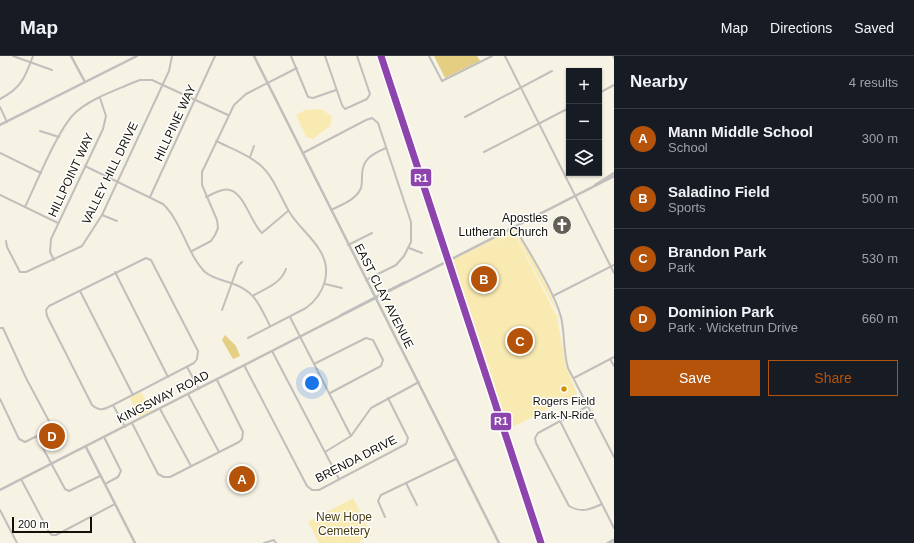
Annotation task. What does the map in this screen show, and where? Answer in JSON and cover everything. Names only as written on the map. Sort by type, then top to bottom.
[{"type":"main road","points":[[608,543],[614,540]]},
{"type":"street","points":[[13,56],[52,70]]},
{"type":"street","points":[[0,99],[11,94],[20,86],[33,56]]},
{"type":"street","points":[[71,56],[85,82]]},
{"type":"street","points":[[0,125],[137,56]]},
{"type":"street","name":"VALLEY HILL DRIVE","points":[[6,241],[7,247],[20,272],[26,272],[82,246],[102,215],[118,182],[169,71],[172,56]]},
{"type":"street","name":"HILLPINE WAY","points":[[150,196],[196,100],[215,56]]},
{"type":"street","name":"EAST CLAY AVENUE","points":[[254,56],[499,543]]},
{"type":"street","points":[[291,56],[308,97],[313,98],[336,90]]},
{"type":"street","points":[[325,56],[336,90],[345,109],[368,99],[370,94],[357,56]]},
{"type":"street","points":[[429,56],[442,81],[492,56]]},
{"type":"street","points":[[505,56],[614,273]]},
{"type":"street","points":[[192,251],[211,242],[218,228],[202,185],[202,172],[228,115],[241,98],[297,68]]},
{"type":"street","points":[[465,116],[552,71]]},
{"type":"street","points":[[25,207],[67,122],[75,113],[100,98],[140,80],[152,80],[228,115]]},
{"type":"street","points":[[602,91],[614,85]]},
{"type":"street","name":"HILLPOINT WAY","points":[[54,260],[50,252],[49,244],[103,129],[106,116],[100,98]]},
{"type":"street","points":[[0,107],[7,122]]},
{"type":"street","points":[[484,152],[566,110]]},
{"type":"street","points":[[302,153],[372,118],[378,123],[411,222],[411,242],[409,248],[396,264],[366,280]]},
{"type":"street","points":[[40,131],[59,137]]},
{"type":"street","points":[[216,141],[250,157],[260,164],[269,174],[288,211],[297,224],[319,248],[324,258],[326,271],[325,284],[314,302],[290,317],[248,338]]},
{"type":"street","points":[[250,157],[254,146]]},
{"type":"street","points":[[331,210],[356,195],[362,187],[362,168],[366,160],[372,154],[386,148]]},
{"type":"street","points":[[0,153],[42,173]]},
{"type":"street","points":[[85,166],[150,196],[163,204],[172,212],[199,265],[206,272],[244,288],[254,295],[270,326]]},
{"type":"street","name":"KINGSWAY ROAD","points":[[593,186],[614,173]]},
{"type":"street","name":"KINGSWAY ROAD","points":[[0,490],[614,176]]},
{"type":"street","points":[[206,198],[223,190],[235,192],[243,201],[257,229],[262,233],[288,211]]},
{"type":"street","points":[[0,195],[58,223]]},
{"type":"street","points":[[102,215],[117,222]]},
{"type":"street","points":[[514,226],[552,296],[560,316],[565,358],[614,457]]},
{"type":"street","points":[[348,245],[372,233]]},
{"type":"street","points":[[409,248],[422,253]]},
{"type":"street","points":[[146,258],[151,260],[198,351],[198,360],[113,405],[102,410],[97,410],[92,405],[47,316],[46,310],[49,306],[115,272],[146,258]]},
{"type":"street","points":[[222,310],[242,262]]},
{"type":"street","points":[[552,296],[614,265]]},
{"type":"street","points":[[254,295],[278,282],[286,269]]},
{"type":"street","points":[[115,272],[168,377]]},
{"type":"street","points":[[325,284],[342,288]]},
{"type":"street","points":[[80,290],[133,395]]},
{"type":"street","points":[[290,317],[351,436]]},
{"type":"street","points":[[0,328],[3,328],[26,378],[50,423],[49,430],[25,442],[19,439],[0,399]]},
{"type":"street","points":[[314,364],[366,338],[373,340],[380,350],[383,360],[380,366],[330,393]]},
{"type":"street","points":[[272,351],[339,480]]},
{"type":"street","points":[[574,378],[614,358]]},
{"type":"street","points":[[610,359],[614,366]]},
{"type":"street","name":"BRENDA DRIVE","points":[[244,365],[307,486],[312,490],[319,490],[406,444],[408,438],[388,398]]},
{"type":"street","points":[[187,366],[199,389]]},
{"type":"street","points":[[132,423],[158,474],[164,477],[170,477],[242,439],[243,432],[217,380]]},
{"type":"street","points":[[325,452],[351,436],[371,408],[419,382]]},
{"type":"street","points":[[188,394],[219,452]]},
{"type":"street","points":[[113,405],[125,427]]},
{"type":"street","points":[[588,406],[538,433],[535,438],[536,443],[569,506],[576,510],[584,511],[602,504]]},
{"type":"street","points":[[160,409],[191,466]]},
{"type":"street","points":[[560,421],[614,528]]},
{"type":"street","points":[[37,436],[50,464],[65,490],[69,491],[100,476]]},
{"type":"street","points":[[104,437],[121,471],[118,477],[105,484]]},
{"type":"street","points":[[86,447],[135,543]]},
{"type":"street","points":[[385,518],[378,501],[381,496],[457,458]]},
{"type":"street","points":[[21,480],[52,535],[56,535],[115,504]]},
{"type":"street","points":[[406,483],[417,505]]},
{"type":"street","points":[[0,510],[17,543]]},
{"type":"street","points":[[264,543],[274,540],[276,543]]},
{"type":"green space","points":[[305,110],[323,110],[332,117],[330,126],[313,139],[306,137],[296,115]]},
{"type":"green space","points":[[514,228],[544,280],[557,312],[514,232],[452,264],[505,430],[451,261]]},
{"type":"green space","points":[[514,233],[557,317],[566,366],[577,394],[507,430],[453,263]]},
{"type":"green space","points":[[141,392],[151,411],[139,417],[130,398]]},
{"type":"green space","points":[[58,426],[59,443],[46,448],[41,438],[50,434],[54,428]]},
{"type":"green space","name":"New Hope Cemetery","points":[[353,498],[371,535],[360,541],[361,543],[319,543],[308,522]]},
{"type":"shaded area","points":[[434,56],[477,56],[480,61],[445,78]]},
{"type":"shaded area","points":[[225,335],[236,346],[240,356],[233,359],[222,340]]},
{"type":"transit line","name":"R1","points":[[381,56],[541,543]]},
{"type":"place","name":"Apostles Lutheran Church","points":[[562,225]]},
{"type":"place","name":"Saladino Field","points":[[484,279]]},
{"type":"place","name":"Brandon Park","points":[[520,341]]},
{"type":"place","name":"Rogers Field Park-N-Ride","points":[[564,389]]},
{"type":"place","name":"Dominion Park","points":[[52,436]]},
{"type":"place","name":"Mann Middle School","points":[[242,479]]}]
